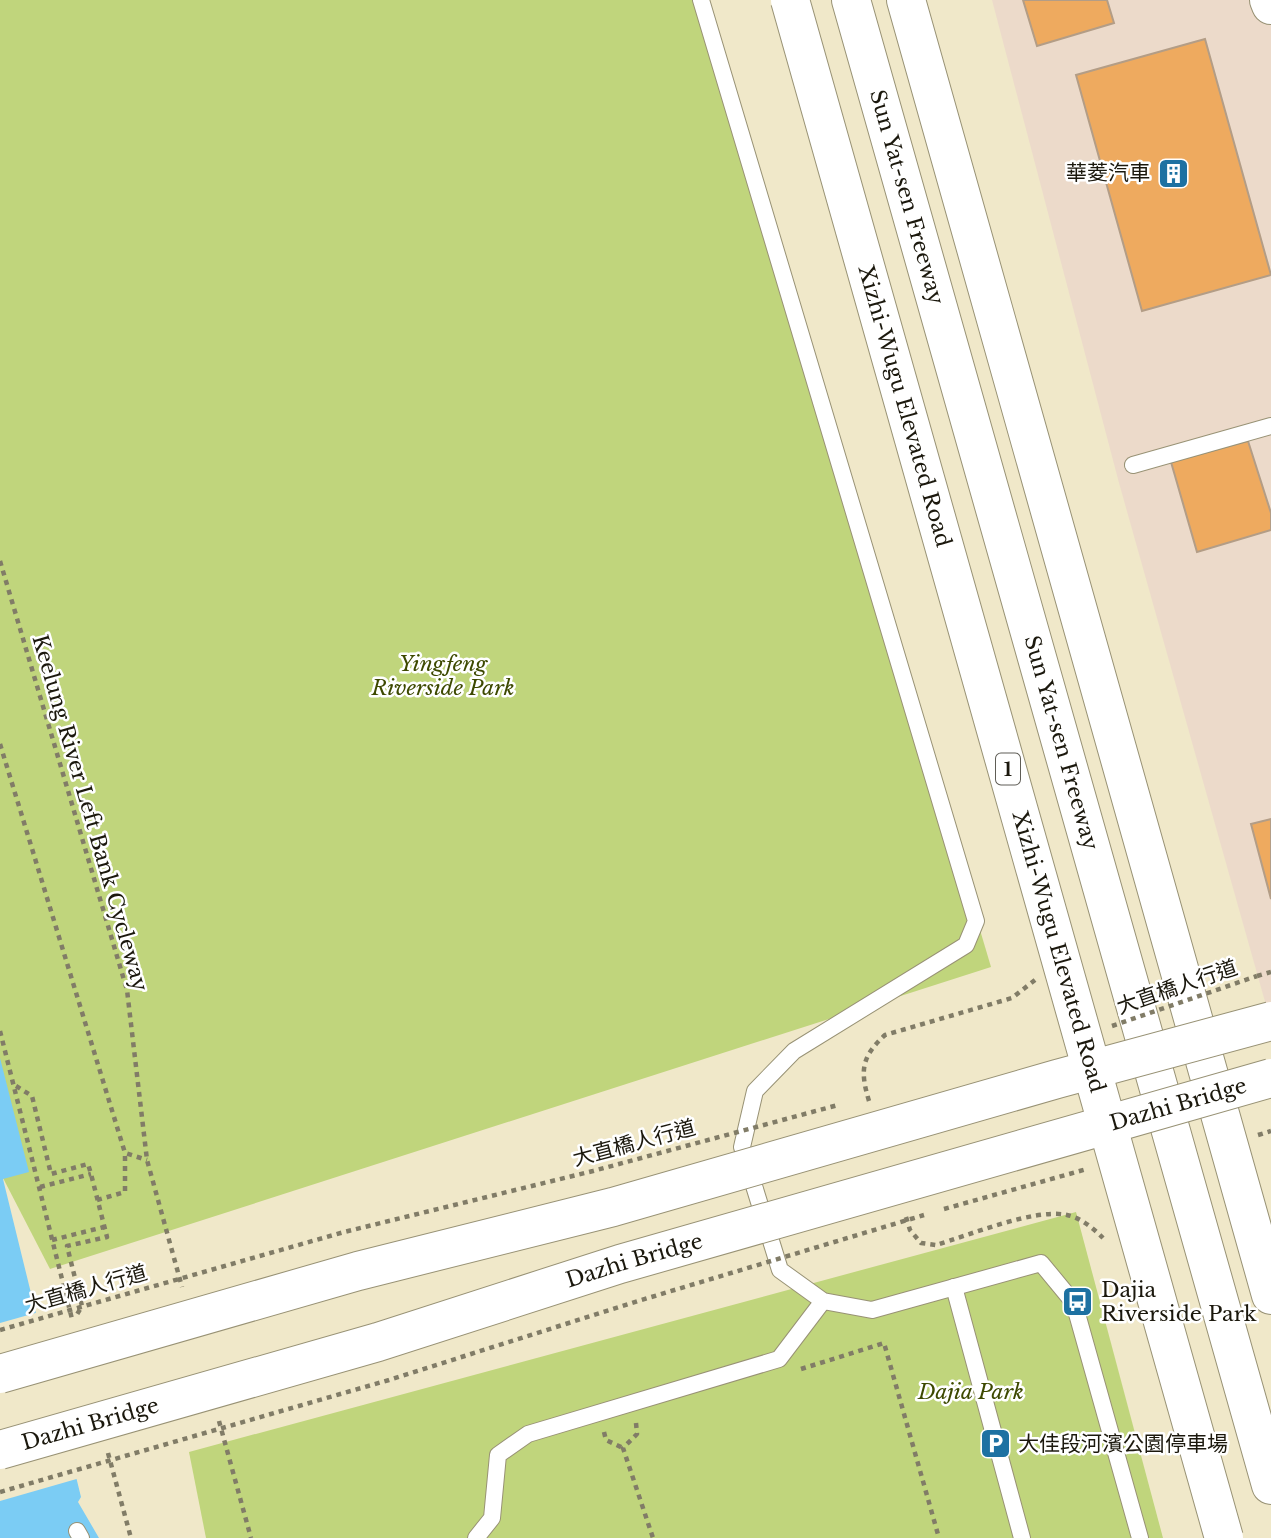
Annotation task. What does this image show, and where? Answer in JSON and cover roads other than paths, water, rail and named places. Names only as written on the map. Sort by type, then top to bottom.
[{"type":"main road","name":"Xizhi-Wugu Elevated Road","points":[[790,0],[1224,1538]]},
{"type":"main road","name":"Sun Yat-sen Freeway","points":[[851,0],[1271,1485]]},
{"type":"main road","points":[[906,0],[1271,1295]]},
{"type":"main road","points":[[1269,0],[1271,5]]},
{"type":"main road","points":[[0,1374],[358,1271],[612,1208],[1056,1079],[1271,1021]]},
{"type":"main road","name":"Dazhi Bridge","points":[[0,1450],[378,1342],[620,1264],[1271,1078]]},
{"type":"lane","points":[[701,0],[976,921],[966,945],[794,1051],[755,1091],[742,1147],[780,1270],[823,1301],[872,1310],[1041,1263],[1074,1303],[1140,1538]]},
{"type":"lane","points":[[1133,465],[1271,426]]},
{"type":"lane","points":[[954,1287],[1022,1538]]},
{"type":"lane","points":[[476,1538],[492,1518],[498,1455],[528,1434],[779,1359],[823,1301]]},
{"type":"water","points":[[0,1058],[29,1172],[3,1179],[81,1497],[78,1502],[99,1538],[0,1538]]},
{"type":"place","name":"華菱汽車","points":[[1173,173]]},
{"type":"place","name":"Dajia Riverside Park","points":[[1078,1302]]},
{"type":"place","name":"大佳段河濱公園停車場","points":[[995,1444]]},
{"type":"park label","name":"Yingfeng Riverside Park","points":[[443,676]]},
{"type":"park label","name":"Dajia Park","points":[[971,1392]]}]
